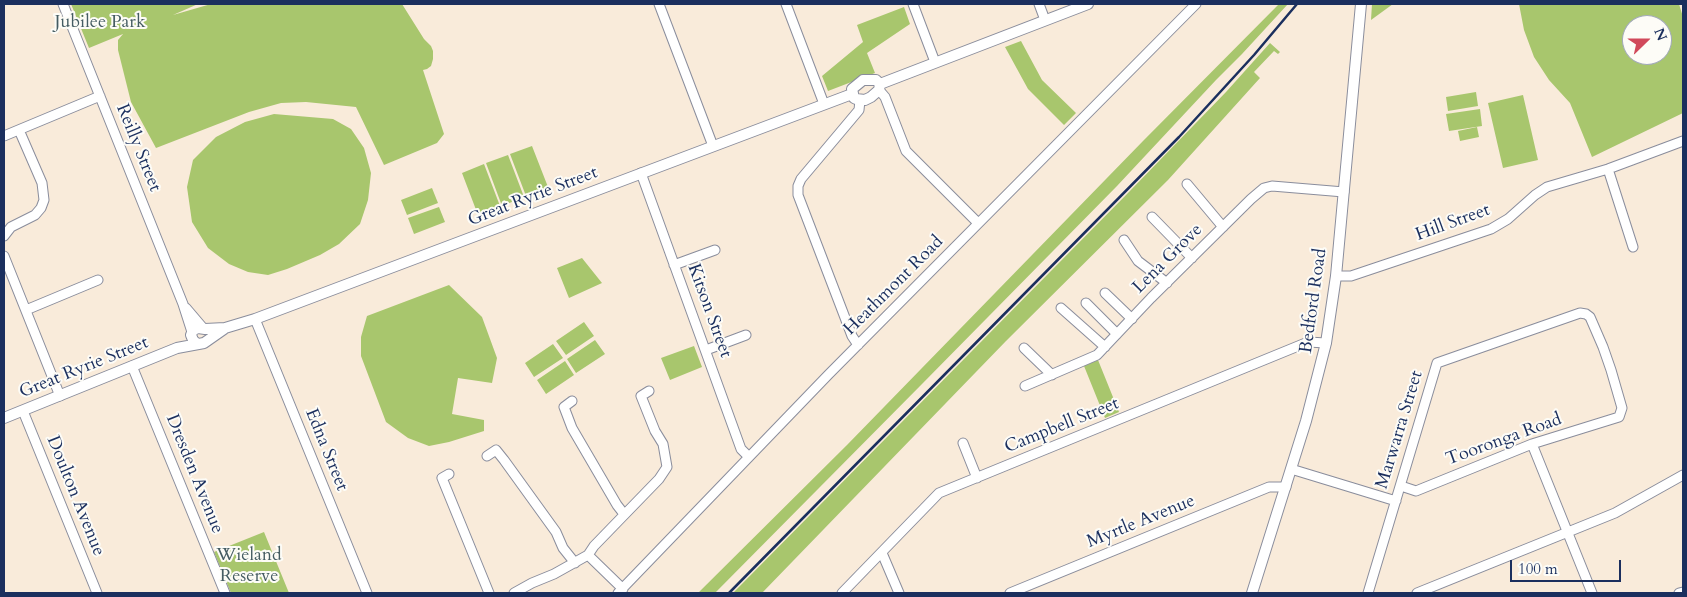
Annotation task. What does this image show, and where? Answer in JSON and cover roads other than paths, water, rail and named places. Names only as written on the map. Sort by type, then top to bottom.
[{"type":"main road","points":[[879,87],[873,80],[863,80],[853,86],[856,97],[871,97],[879,87],[935,62],[1088,4]]},
{"type":"main road","name":"Bedford Road","points":[[1252,593],[1317,385],[1326,342],[1336,276],[1361,4]]},
{"type":"main road","name":"Great Ryrie Street","points":[[4,418],[177,348],[197,338],[255,318],[824,104],[856,97]]},
{"type":"main road","name":"Great Ryrie Street","points":[[204,329],[225,328]]},
{"type":"main road","points":[[197,338],[208,336],[204,329]]},
{"type":"street","name":"Reilly Street","points":[[62,4],[197,338]]},
{"type":"street","points":[[659,4],[713,146]]},
{"type":"street","points":[[786,4],[824,104]]},
{"type":"street","points":[[913,4],[935,62]]},
{"type":"street","points":[[1039,4],[1045,20]]},
{"type":"street","name":"Heathmont Road","points":[[620,591],[858,345],[1196,4]]},
{"type":"street","points":[[879,87],[906,151],[978,223]]},
{"type":"street","points":[[4,136],[100,96]]},
{"type":"street","points":[[856,97],[859,110],[801,179],[798,186],[798,195],[852,336],[858,345]]},
{"type":"street","points":[[4,236],[11,227],[34,216],[41,208],[44,200],[42,183],[19,130]]},
{"type":"street","name":"Hill Street","points":[[1336,276],[1351,276],[1491,228],[1508,219],[1535,195],[1547,188],[1683,141]]},
{"type":"street","points":[[1608,168],[1633,247]]},
{"type":"street","name":"Kitson Street","points":[[641,173],[741,449],[750,457]]},
{"type":"street","points":[[1187,184],[1223,227]]},
{"type":"street","name":"Lena Grove","points":[[1024,386],[1097,355],[1264,188],[1272,186],[1344,192]]},
{"type":"street","points":[[1152,217],[1192,258]]},
{"type":"street","points":[[1124,240],[1138,261],[1167,283]]},
{"type":"street","points":[[674,265],[715,250]]},
{"type":"street","points":[[4,256],[60,396]]},
{"type":"street","points":[[26,310],[98,280]]},
{"type":"street","points":[[1105,293],[1132,319]]},
{"type":"street","points":[[1086,303],[1117,334]]},
{"type":"street","name":"Reilly Street","points":[[183,304],[204,329]]},
{"type":"street","points":[[1062,308],[1105,347]]},
{"type":"street","name":"Marwarra Street","points":[[1368,593],[1436,363],[1580,313],[1586,314],[1590,317],[1604,347],[1622,408],[1619,417]]},
{"type":"street","name":"Edna Street","points":[[255,318],[367,593]]},
{"type":"street","points":[[706,350],[746,335]]},
{"type":"street","name":"Campbell Street","points":[[842,593],[939,493],[1308,342],[1326,342]]},
{"type":"street","points":[[1024,348],[1052,375]]},
{"type":"street","name":"Dresden Avenue","points":[[132,366],[225,593]]},
{"type":"street","points":[[514,593],[588,555],[594,546],[667,468],[664,444],[655,431],[641,396],[649,391]]},
{"type":"street","points":[[572,401],[560,409],[624,514]]},
{"type":"street","name":"Doulton Avenue","points":[[23,410],[97,593]]},
{"type":"street","name":"Tooronga Road","points":[[1401,486],[1416,491],[1532,444],[1619,417]]},
{"type":"street","points":[[963,443],[977,478]]},
{"type":"street","points":[[1532,444],[1592,593]]},
{"type":"street","points":[[487,456],[496,450],[556,532],[563,548],[574,563]]},
{"type":"street","points":[[1291,469],[1396,501]]},
{"type":"street","points":[[1417,593],[1615,513],[1683,475]]},
{"type":"street","points":[[442,478],[489,593]]},
{"type":"street","name":"Myrtle Avenue","points":[[1010,593],[1268,487],[1286,487]]},
{"type":"street","points":[[882,553],[899,593]]},
{"type":"street","points":[[588,555],[620,591]]},
{"type":"street","points":[[1679,593],[1683,592]]},
{"type":"railway","points":[[729,593],[1179,137],[1254,55],[1297,4]]},
{"type":"park label","name":"Jubilee Park","points":[[100,23]]},
{"type":"park label","name":"Wieland Reserve","points":[[249,566]]}]
